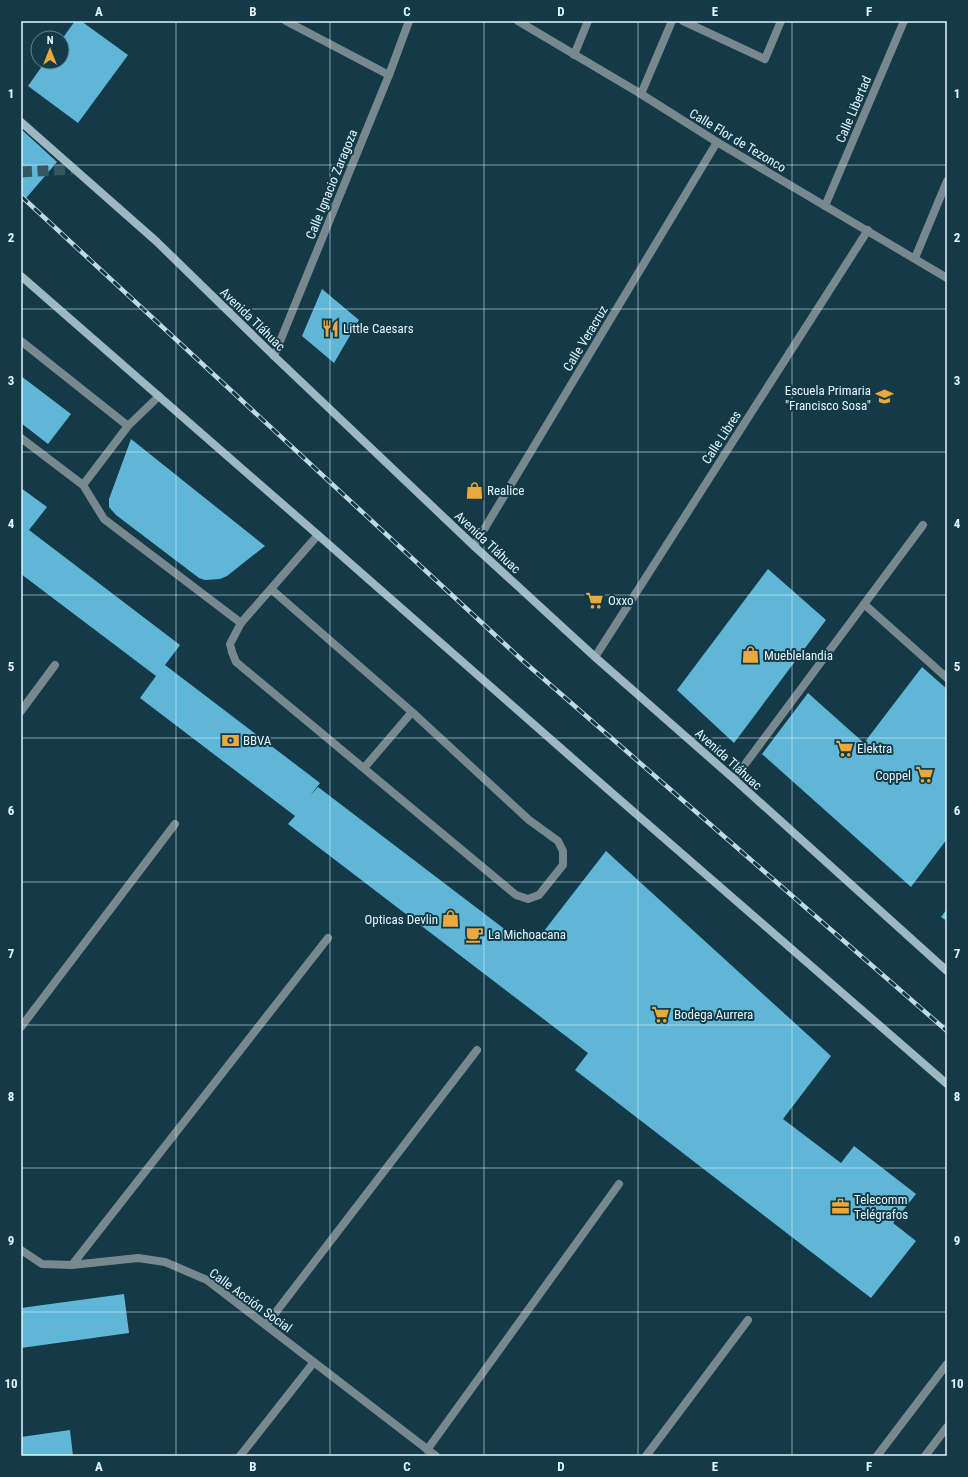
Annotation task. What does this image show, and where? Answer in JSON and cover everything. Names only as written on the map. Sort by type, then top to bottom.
[{"type":"main road","name":"Avenida Tláhuac","points":[[21,122],[156,241],[274,356],[474,546],[947,971]]},
{"type":"main road","points":[[21,276],[947,1084]]},
{"type":"street","points":[[286,21],[389,74]]},
{"type":"street","name":"Calle Ignacio Zaragoza","points":[[274,356],[389,74],[409,21]]},
{"type":"street","name":"Calle Flor de Tezonco","points":[[518,21],[641,94],[717,142],[947,278]]},
{"type":"street","points":[[574,55],[588,21]]},
{"type":"street","points":[[641,94],[672,21]]},
{"type":"street","points":[[683,21],[765,59],[781,21]]},
{"type":"street","name":"Calle Libertad","points":[[825,206],[904,21]]},
{"type":"street","name":"Calle Veracruz","points":[[474,546],[717,142]]},
{"type":"street","points":[[915,258],[947,181]]},
{"type":"street","name":"Calle Libres","points":[[595,656],[868,230]]},
{"type":"street","points":[[21,341],[128,426]]},
{"type":"street","points":[[83,485],[128,426],[159,396]]},
{"type":"street","points":[[21,438],[83,485],[104,519],[240,623]]},
{"type":"street","points":[[734,779],[922,525]]},
{"type":"street","points":[[271,589],[412,712],[529,820],[558,841],[563,852],[563,865],[539,895],[528,899],[516,895],[236,662],[230,644],[240,623],[318,535]]},
{"type":"street","points":[[864,604],[947,678]]},
{"type":"street","points":[[21,711],[55,665]]},
{"type":"street","points":[[364,768],[412,712]]},
{"type":"street","points":[[21,1027],[175,824]]},
{"type":"street","points":[[72,1265],[328,938]]},
{"type":"street","points":[[266,1325],[477,1050]]},
{"type":"street","points":[[427,1450],[619,1184]]},
{"type":"street","name":"Calle Acción Social","points":[[21,1250],[42,1264],[72,1265],[138,1258],[165,1262],[207,1280],[436,1456]]},
{"type":"street","points":[[646,1456],[748,1320]]},
{"type":"street","points":[[240,1456],[314,1362]]},
{"type":"street","points":[[878,1456],[947,1364]]},
{"type":"street","points":[[925,1456],[947,1427]]},
{"type":"building","points":[[75,21],[81,21],[128,55],[78,123],[28,86],[39,70],[70,70],[70,30],[68,30]]},
{"type":"building","points":[[21,129],[57,162],[21,204]]},
{"type":"building","name":"Little Caesars","points":[[322,289],[359,320],[334,363],[302,336]]},
{"type":"building","points":[[21,376],[71,414],[48,444],[21,423]]},
{"type":"building","points":[[131,439],[265,546],[227,576],[220,579],[205,580],[199,578],[116,515],[109,507],[109,499]]},
{"type":"building","name":"Bodega Aurrera","points":[[21,488],[47,507],[29,530],[180,645],[165,665],[320,783],[310,796],[318,787],[515,937],[522,928],[537,940],[606,851],[831,1056],[783,1119],[841,1163],[854,1146],[916,1194],[893,1223],[916,1241],[871,1298],[575,1070],[588,1053],[288,824],[295,816],[140,698],[156,676],[21,574]]},
{"type":"building","name":"Mueblelandia","points":[[768,569],[826,620],[734,743],[677,690]]},
{"type":"building","name":"Elektra","points":[[922,667],[947,689],[947,839],[911,887],[762,754],[808,693],[864,743]]},
{"type":"building","points":[[947,909],[947,921],[941,917]]},
{"type":"building","points":[[124,1294],[129,1333],[21,1348],[21,1308]]},
{"type":"building","points":[[70,1430],[73,1456],[21,1456],[21,1437]]},
{"type":"tunnel","points":[[21,172],[73,169]]},
{"type":"railway","points":[[21,196],[522,660],[947,1031]]},
{"type":"place","name":"Little Caesars","points":[[330,328]]},
{"type":"place","name":"Escuela Primaria \"Francisco Sosa\"","points":[[884,397]]},
{"type":"place","name":"Realice","points":[[474,490]]},
{"type":"place","name":"Oxxo","points":[[595,600]]},
{"type":"place","name":"Mueblelandia","points":[[751,655]]},
{"type":"place","name":"BBVA","points":[[230,740]]},
{"type":"place","name":"Elektra","points":[[844,748]]},
{"type":"place","name":"Coppel","points":[[924,775]]},
{"type":"place","name":"Opticas Devlin","points":[[451,919]]},
{"type":"place","name":"La Michoacana","points":[[475,934]]},
{"type":"place","name":"Bodega Aurrera","points":[[661,1014]]},
{"type":"place","name":"Telecomm Telégrafos","points":[[841,1206]]}]
